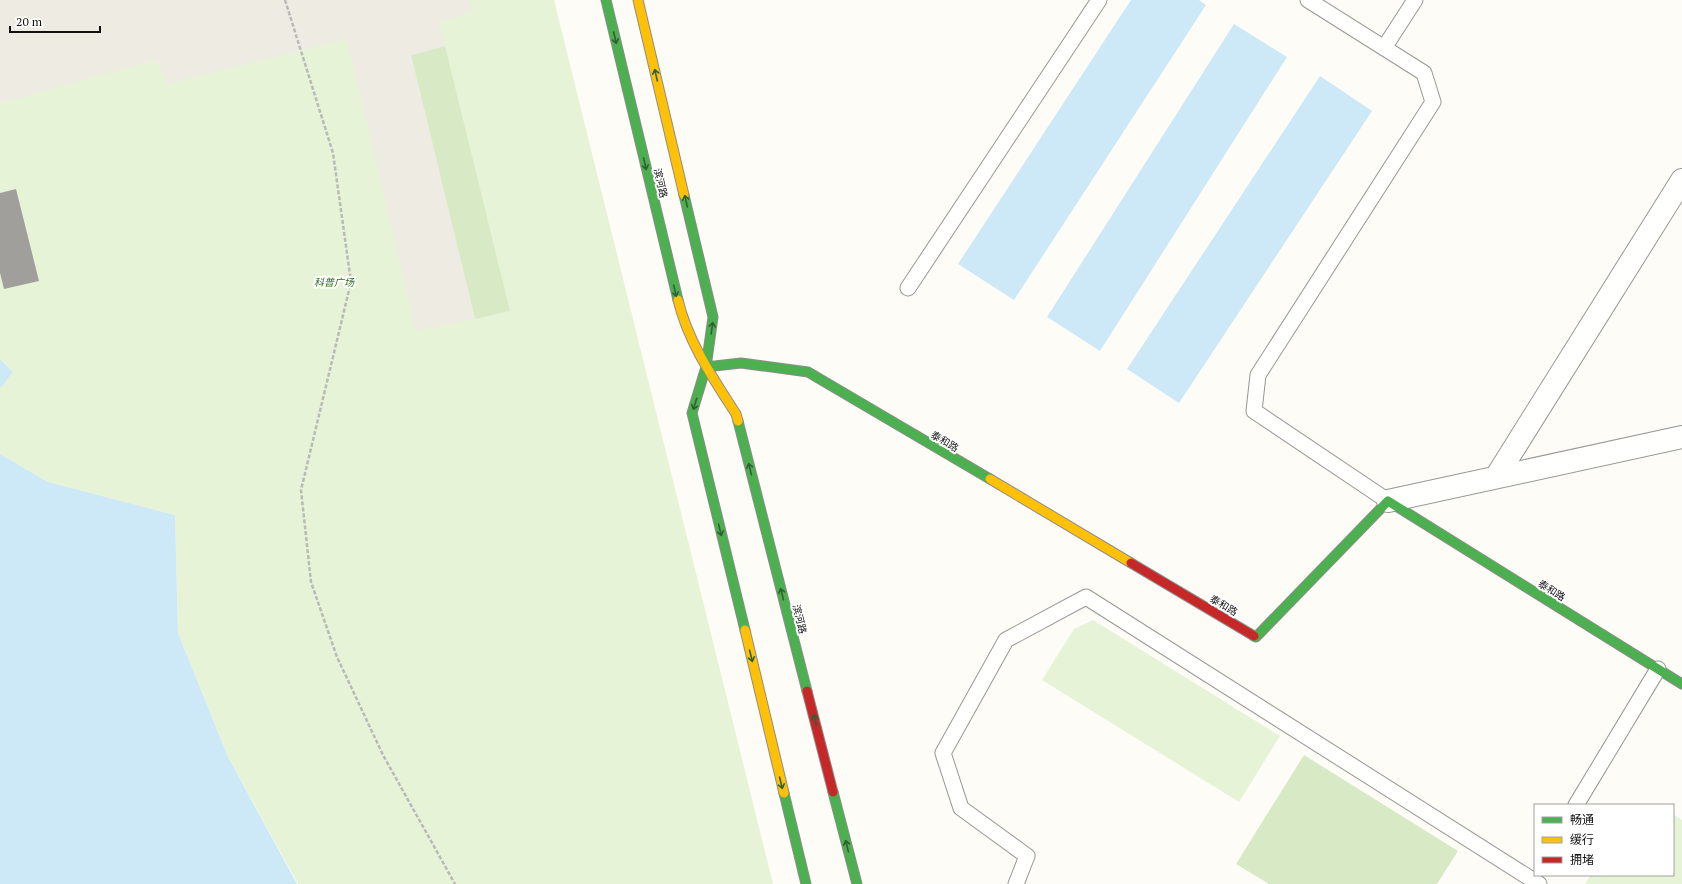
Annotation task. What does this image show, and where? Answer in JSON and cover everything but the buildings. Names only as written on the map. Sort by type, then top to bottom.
[{"type":"main road","name":"滨河路","points":[[606,0],[682,317],[706,367],[736,414],[857,884]]},
{"type":"main road","name":"滨河路","points":[[638,0],[714,317],[706,367],[692,413],[806,884]]},
{"type":"main road","name":"泰和路","points":[[706,367],[741,363],[808,372],[1256,637],[1388,500],[1682,684]]},
{"type":"street","points":[[1496,477],[1682,180]]},
{"type":"street","points":[[1388,500],[1682,437]]},
{"type":"lane","points":[[908,288],[1099,0]]},
{"type":"lane","points":[[1308,0],[1424,73],[1433,102],[1258,375],[1254,411],[1388,500]]},
{"type":"lane","points":[[1384,48],[1415,0]]},
{"type":"lane","points":[[1016,884],[1026,856],[961,808],[943,753],[1006,640],[1086,597],[1533,880]]},
{"type":"lane","points":[[1577,804],[1658,669]]},
{"type":"path","points":[[285,0],[333,153],[351,282],[301,490],[311,582],[337,657],[384,755],[455,884]]},
{"type":"green space","name":"科普广场","points":[[0,0],[554,0],[773,884],[298,884],[228,757],[178,633],[175,515],[48,482],[0,454],[0,389],[13,372],[0,359]]},
{"type":"green space","points":[[445,46],[510,311],[475,319],[411,55]]},
{"type":"green space","points":[[1093,620],[1280,736],[1239,802],[1042,680],[1074,629]]},
{"type":"green space","points":[[1304,755],[1458,851],[1437,884],[1269,884],[1236,864]]},
{"type":"green space","points":[[1674,815],[1682,820],[1682,884],[1585,884],[1590,876],[1674,876]]},
{"type":"shaded area","points":[[0,0],[470,0],[472,12],[439,22],[445,46],[411,55],[475,319],[416,331],[347,39],[167,84],[157,60],[0,103]]},
{"type":"water","points":[[1131,0],[1199,0],[1206,5],[1014,300],[958,264]]},
{"type":"water","points":[[1234,24],[1287,57],[1100,351],[1047,317]]},
{"type":"water","points":[[1320,76],[1372,111],[1179,403],[1127,369]]},
{"type":"water","points":[[0,359],[13,372],[0,389]]},
{"type":"water","points":[[0,454],[48,482],[175,515],[178,633],[228,757],[297,884],[0,884]]},
{"type":"traffic: fast","points":[[606,0],[678,300]]},
{"type":"traffic: fast","points":[[684,195],[713,317],[706,367],[692,413],[745,630]]},
{"type":"traffic: fast","points":[[706,367],[741,363],[808,372],[990,479]]},
{"type":"traffic: fast","points":[[738,421],[807,691]]},
{"type":"traffic: fast","points":[[1254,636],[1256,637],[1388,501],[1682,684]]},
{"type":"traffic: fast","points":[[833,792],[857,884]]},
{"type":"traffic: fast","points":[[784,793],[806,884]]},
{"type":"traffic: slow","points":[[638,0],[684,195]]},
{"type":"traffic: slow","points":[[678,300],[682,315],[695,345],[710,373],[736,414],[738,421]]},
{"type":"traffic: slow","points":[[990,479],[1131,563]]},
{"type":"traffic: slow","points":[[745,630],[784,793]]},
{"type":"traffic: jam","points":[[1131,563],[1254,636]]},
{"type":"traffic: jam","points":[[807,691],[833,792]]}]
